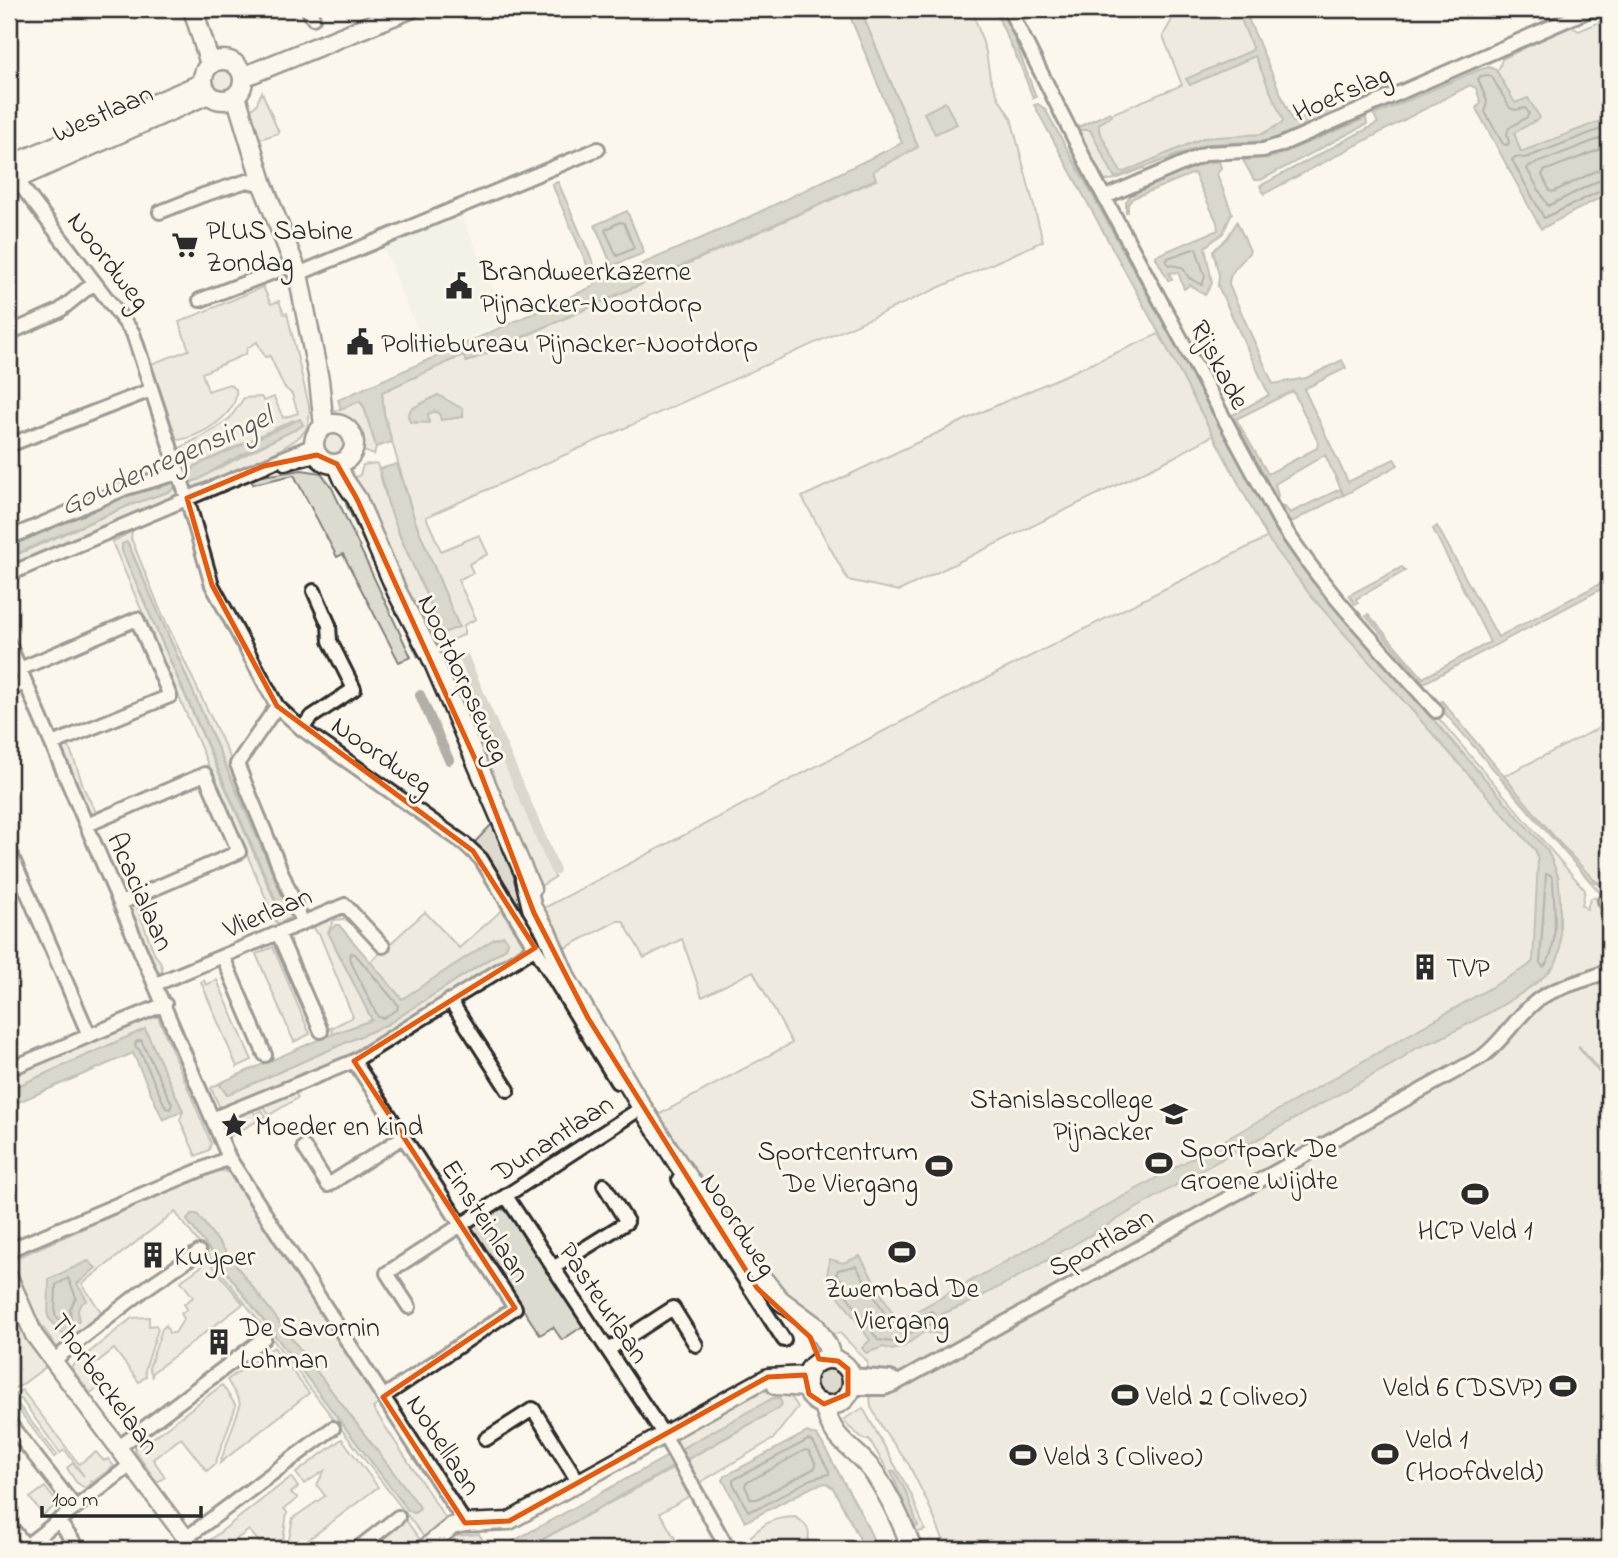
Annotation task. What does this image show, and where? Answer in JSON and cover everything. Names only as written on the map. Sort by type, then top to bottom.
[{"type":"main road","points":[[241,72],[410,9]]},
{"type":"main road","points":[[194,12],[216,62]]},
{"type":"main road","points":[[218,93],[242,87],[241,72],[230,61],[216,62],[204,72],[248,143],[279,228],[310,333],[330,425]]},
{"type":"main road","name":"Westlaan","points":[[11,169],[218,93]]},
{"type":"main road","points":[[330,425],[346,427],[354,439],[353,452],[341,462],[324,461],[316,450],[316,436],[330,425]]},
{"type":"main road","name":"Nootdorpseweg","points":[[341,462],[344,480],[356,499],[397,592],[436,666],[525,879],[532,908],[546,931]]},
{"type":"main road","name":"Noordweg","points":[[546,931],[567,980],[588,1018],[677,1162],[773,1292],[790,1309],[815,1326],[827,1345],[826,1360]]},
{"type":"main road","points":[[826,1360],[844,1364],[851,1381],[848,1394],[831,1403],[813,1398],[807,1381],[814,1364],[826,1360]]},
{"type":"main road","points":[[831,1403],[840,1422],[862,1444],[912,1549]]},
{"type":"street","name":"Rijskade","points":[[1009,9],[1223,419],[1298,551],[1436,710]]},
{"type":"street","name":"Hoefslag","points":[[1105,197],[1206,153],[1264,150],[1280,145],[1592,9]]},
{"type":"street","points":[[200,300],[293,270],[598,149]]},
{"type":"street","name":"Noordweg","points":[[11,169],[133,333],[212,584],[277,706],[302,729],[473,851],[488,869],[635,1112],[784,1340]]},
{"type":"street","points":[[160,212],[247,181],[263,185]]},
{"type":"street","points":[[9,333],[59,311],[94,283]]},
{"type":"street","points":[[9,445],[151,390]]},
{"type":"street","points":[[9,538],[126,488],[182,483],[264,466],[316,450]]},
{"type":"street","points":[[9,574],[182,483]]},
{"type":"street","points":[[302,729],[310,718],[354,689],[330,641],[329,625],[314,591]]},
{"type":"street","points":[[20,669],[137,619],[170,696],[52,744]]},
{"type":"street","name":"Acacialaan","points":[[9,644],[229,1158]]},
{"type":"street","points":[[9,690],[25,683]]},
{"type":"street","points":[[277,706],[237,764],[302,922]]},
{"type":"street","points":[[87,825],[205,774],[239,852],[121,903]]},
{"type":"street","points":[[9,850],[89,1035]]},
{"type":"street","name":"Vlierlaan","points":[[156,984],[345,905],[383,946]]},
{"type":"street","points":[[278,933],[321,1031]]},
{"type":"street","points":[[214,1118],[354,1061],[535,948]]},
{"type":"street","points":[[223,957],[265,1055]]},
{"type":"street","name":"Sportlaan","points":[[851,1381],[885,1388],[898,1381],[1483,1056],[1499,1044],[1542,998],[1609,970]]},
{"type":"street","points":[[450,1000],[508,1090]]},
{"type":"street","points":[[9,1069],[164,1004]]},
{"type":"street","name":"Einsteinlaan","points":[[354,1061],[515,1308],[383,1397]]},
{"type":"street","name":"Dunantlaan","points":[[409,1307],[387,1273],[635,1112]]},
{"type":"street","points":[[304,1147],[328,1185],[403,1137]]},
{"type":"street","points":[[9,1250],[229,1158]]},
{"type":"street","name":"Nobellaan","points":[[229,1158],[465,1523],[509,1521],[667,1440],[768,1377],[807,1381]]},
{"type":"street","points":[[554,1268],[627,1222],[604,1185]]},
{"type":"street","name":"Pasteurlaan","points":[[506,1196],[667,1440]]},
{"type":"street","points":[[54,1360],[149,1286],[199,1252]]},
{"type":"street","name":"Thorbeckelaan","points":[[9,1277],[34,1335],[190,1544]]},
{"type":"street","points":[[608,1350],[673,1308],[695,1345]]},
{"type":"street","points":[[119,1447],[264,1338]]},
{"type":"street","points":[[486,1439],[533,1409],[579,1483]]},
{"type":"street","points":[[9,1423],[75,1507]]},
{"type":"street","points":[[190,1544],[333,1429]]},
{"type":"street","points":[[667,1440],[727,1549]]},
{"type":"street","points":[[9,1525],[24,1548],[132,1464]]},
{"type":"street","points":[[357,1549],[398,1517]]},
{"type":"street","points":[[58,1521],[79,1549]]},
{"type":"street","points":[[424,1549],[452,1527],[465,1523]]},
{"type":"highlighted area","points":[[317,455],[337,464],[357,499],[476,761],[534,913],[588,1018],[757,1288],[810,1337],[819,1359],[838,1361],[848,1369],[848,1394],[824,1404],[809,1394],[805,1375],[768,1377],[509,1521],[465,1523],[383,1397],[515,1308],[354,1061],[535,948],[473,851],[277,706],[212,585],[187,498],[264,466]]},
{"type":"shaded area","points":[[860,9],[972,9],[986,52],[990,78],[1011,118],[1043,241],[426,517],[441,551],[479,535],[488,554],[469,564],[473,573],[458,580],[476,619],[464,625],[464,635],[448,641],[427,637],[367,513],[355,477],[360,475],[363,465],[377,463],[400,536],[443,633],[459,627],[415,521],[384,414],[382,392],[463,355],[467,362],[876,180],[872,171],[918,147]],"holes":[[[438,395],[463,417],[441,420],[439,413],[433,412],[417,423],[411,422],[408,416]]]},
{"type":"shaded area","points":[[1192,9],[1243,9],[1290,126],[1264,139],[1205,143],[1116,179],[1103,181],[1077,128],[1182,85],[1163,36],[1174,16]]},
{"type":"shaded area","points":[[1609,18],[1609,120],[1521,152],[1514,133],[1539,118],[1515,104],[1496,70],[1499,69],[1502,59],[1570,26],[1579,31]]},
{"type":"shaded area","points":[[223,69],[231,72],[234,80],[231,88],[223,91],[215,88],[212,80],[215,72]]},
{"type":"shaded area","points":[[262,92],[279,133],[257,140],[248,113],[256,105]]},
{"type":"shaded area","points":[[459,209],[508,321],[429,355],[381,241]]},
{"type":"shaded area","points":[[263,287],[271,304],[279,301],[284,314],[287,313],[309,406],[307,426],[296,439],[270,455],[209,483],[192,487],[190,483],[303,425],[293,420],[195,466],[188,475],[180,448],[230,418],[244,398],[261,397],[264,401],[274,397],[283,418],[298,413],[292,394],[284,387],[270,356],[265,357],[257,342],[247,348],[246,354],[202,373],[208,391],[229,384],[236,389],[235,399],[231,408],[216,424],[196,435],[177,440],[151,364],[189,350],[179,322]]},
{"type":"shaded area","points":[[1161,333],[1217,433],[1172,458],[899,591],[848,580],[802,497],[986,410]]},
{"type":"shaded area","points":[[359,401],[364,407],[376,447],[374,455],[358,446],[356,432],[335,411]]},
{"type":"shaded area","points":[[334,432],[345,439],[346,444],[339,455],[334,456],[323,449],[322,444],[329,433]]},
{"type":"shaded area","points":[[302,470],[321,473],[332,488],[411,657],[399,662],[343,554],[337,557],[294,475],[253,484],[250,478]]},
{"type":"shaded area","points":[[176,486],[176,496],[102,529],[101,526],[12,564],[13,567],[9,569],[9,558],[130,505],[171,491]]},
{"type":"shaded area","points":[[351,502],[424,654],[418,657],[346,504]]},
{"type":"shaded area","name":"Sportpark De Groene Wijdte","points":[[1278,524],[1316,575],[1585,890],[1582,905],[1587,909],[1590,899],[1594,897],[1609,912],[1609,1549],[947,1549],[909,1465],[871,1407],[867,1361],[840,1333],[826,1335],[775,1290],[656,1116],[792,1043],[753,971],[702,997],[682,939],[644,958],[623,921],[617,921],[561,950],[544,908],[953,695],[1268,537],[1536,851],[1538,859],[1559,878],[1547,850],[1335,607],[1272,525]]},
{"type":"shaded area","points":[[132,531],[131,538],[159,607],[232,762],[297,915],[277,924],[112,542]],"holes":[[[128,543],[277,883],[279,911],[122,551]]]},
{"type":"shaded area","points":[[452,657],[515,782],[555,877],[536,889],[443,670]]},
{"type":"shaded area","points":[[1609,723],[1609,889],[1601,894],[1500,778]]},
{"type":"shaded area","points":[[66,742],[99,818],[93,818],[86,810],[62,753]]},
{"type":"shaded area","points":[[492,824],[512,861],[525,900],[513,904],[475,842]]},
{"type":"shaded area","points":[[134,899],[163,972],[157,974],[129,910],[128,905]]},
{"type":"shaded area","points":[[502,910],[525,948],[518,953],[515,951],[456,988],[458,991],[444,1000],[442,997],[344,1061],[342,1058],[220,1108],[211,1088],[222,1082],[220,1085],[227,1095],[387,1024],[506,948],[474,953],[402,1000],[370,962],[425,912],[459,948]]},
{"type":"shaded area","points":[[346,913],[356,923],[354,925],[344,919],[334,920],[328,932],[372,1020],[333,1034],[331,1028],[353,1017],[319,933],[313,926]]},
{"type":"shaded area","points":[[273,947],[310,1034],[294,1042],[256,954]]},
{"type":"shaded area","points":[[204,980],[206,985],[217,980],[252,1060],[237,1067],[201,982]]},
{"type":"shaded area","points":[[149,1014],[158,1017],[211,1143],[209,1150],[196,1156],[180,1120],[183,1111],[145,1029],[9,1090],[9,1073]]},
{"type":"shaded area","points":[[294,1091],[298,1098],[269,1115],[263,1104]]},
{"type":"shaded area","points":[[252,1109],[255,1114],[262,1110],[266,1116],[231,1136],[224,1121]]},
{"type":"shaded area","points":[[216,1170],[228,1172],[380,1403],[373,1408],[446,1519],[424,1537],[175,1212],[82,1284],[104,1316],[58,1349],[29,1307],[11,1264],[14,1259]],"holes":[[[192,1214],[197,1214],[419,1506],[420,1509],[414,1513],[408,1510],[187,1220]]]},
{"type":"shaded area","points":[[500,1209],[508,1211],[583,1326],[562,1340],[553,1327],[540,1335],[473,1233],[472,1226]]},
{"type":"shaded area","points":[[209,1261],[243,1304],[153,1372],[152,1376],[149,1368],[162,1329],[166,1325],[169,1333],[175,1333],[184,1318],[181,1314],[187,1309],[184,1304],[193,1297],[181,1281]]},
{"type":"shaded area","points":[[149,1317],[149,1326],[156,1325],[158,1329],[145,1370],[146,1376],[139,1382],[114,1349],[86,1371],[98,1388],[90,1393],[71,1367],[132,1318]]},
{"type":"shaded area","points":[[20,1325],[26,1340],[47,1366],[20,1386],[9,1390],[9,1333]]},
{"type":"shaded area","points":[[274,1347],[309,1393],[220,1463],[240,1406],[227,1380]]},
{"type":"shaded area","points":[[829,1367],[839,1371],[843,1381],[839,1391],[829,1395],[819,1391],[815,1381],[819,1371]]},
{"type":"shaded area","points":[[222,1385],[236,1406],[215,1464],[207,1471],[181,1438],[153,1459],[165,1477],[157,1482],[135,1448],[138,1445],[141,1447]]},
{"type":"shaded area","points":[[22,1390],[79,1464],[96,1452],[104,1461],[108,1459],[114,1466],[93,1482],[89,1480],[92,1483],[85,1488],[76,1482],[67,1468],[73,1463],[84,1476],[65,1450],[60,1453],[21,1399],[18,1399],[17,1403],[57,1455],[54,1457],[9,1397]]},
{"type":"shaded area","points":[[765,1391],[791,1397],[798,1407],[773,1439],[699,1483],[687,1460],[779,1408],[707,1435],[681,1449],[677,1441],[681,1433],[756,1392]]},
{"type":"shaded area","points":[[863,1408],[911,1494],[925,1530],[912,1534],[893,1494],[887,1469],[869,1439],[865,1440],[849,1427],[844,1419]]},
{"type":"shaded area","points":[[342,1439],[378,1487],[296,1549],[287,1549],[293,1518],[325,1496],[317,1485],[324,1471],[304,1484],[296,1473]]},
{"type":"shaded area","points":[[674,1468],[689,1496],[660,1513],[681,1549],[612,1549],[609,1545],[596,1549],[525,1549]]},
{"type":"shaded area","points":[[291,1477],[298,1487],[291,1493],[298,1498],[284,1509],[287,1512],[282,1549],[265,1549],[249,1530],[223,1549],[209,1549],[205,1544]]},
{"type":"shaded area","points":[[45,1487],[58,1504],[43,1515],[30,1498]]},
{"type":"shaded area","points":[[403,1516],[421,1541],[412,1549],[361,1549]]},
{"type":"shaded area","points":[[795,1517],[804,1523],[809,1535],[803,1549],[751,1549],[751,1536],[761,1527],[781,1518]]},
{"type":"shaded area","points":[[479,1534],[488,1549],[440,1549],[456,1536]]},
{"type":"water","points":[[847,9],[860,9],[918,147],[873,171],[876,179],[466,362],[463,355],[382,392],[384,414],[392,442],[376,447],[360,401],[341,409],[338,400],[592,287],[595,283],[552,184],[558,182],[603,281],[743,220],[902,143]]},
{"type":"water","points":[[994,9],[1003,9],[1036,97],[1033,98]]},
{"type":"water","points":[[1237,9],[1244,9],[1293,122],[1333,104],[1337,113],[1269,141],[1207,144],[1115,178],[1090,130],[1080,130],[1078,127],[1110,112],[1112,116],[1099,124],[1099,130],[1120,171],[1124,172],[1203,138],[1262,134],[1282,123],[1255,56],[1190,85],[1186,79],[1253,50]]},
{"type":"water","points":[[1489,67],[1496,70],[1515,103],[1528,98],[1540,118],[1514,133],[1521,152],[1608,118],[1609,193],[1541,229],[1476,108],[1481,103],[1476,88],[1470,85],[1264,194],[1260,186],[1378,123],[1374,115]]},
{"type":"water","points":[[945,102],[957,124],[935,134],[924,113]]},
{"type":"water","points":[[1038,104],[1045,109],[1272,525],[1289,550],[1335,607],[1547,850],[1559,885],[1560,949],[1558,959],[1547,973],[1502,1005],[1415,1049],[1402,1059],[1025,1273],[942,1314],[943,1329],[940,1334],[924,1332],[903,1347],[892,1350],[884,1347],[866,1353],[862,1348],[870,1340],[838,1295],[837,1284],[827,1279],[829,1259],[843,1263],[860,1256],[893,1314],[891,1318],[895,1323],[1268,1116],[1533,961],[1538,859],[1536,851],[1311,596],[1268,539],[1034,105]]},
{"type":"water","points":[[1366,118],[1367,124],[1261,180],[1254,180],[1243,160],[1274,157]]},
{"type":"water","points":[[1219,161],[1221,168],[1217,174],[1232,213],[1223,233],[1205,247],[1212,283],[1205,295],[1190,285],[1184,289],[1178,272],[1169,273],[1172,280],[1168,280],[1155,256],[1218,230],[1217,222],[1194,173],[1133,198],[1128,204],[1128,212],[1126,202],[1131,195],[1193,165]]},
{"type":"water","points":[[627,211],[644,253],[612,266],[595,225]]},
{"type":"water","points":[[1237,222],[1250,251],[1233,271],[1229,285],[1273,384],[1306,378],[1342,360],[1346,368],[1304,389],[1348,482],[1394,459],[1398,465],[1344,495],[1325,455],[1275,484],[1278,496],[1275,498],[1229,417],[1269,395],[1218,286],[1219,275],[1213,251],[1227,238]],"holes":[[[1293,391],[1318,442],[1317,448],[1268,474],[1236,419]]]},
{"type":"water","points":[[438,395],[463,409],[463,417],[441,420],[439,413],[435,411],[428,414],[429,423],[410,422],[408,416],[411,409]]},
{"type":"water","points":[[300,419],[303,425],[299,428],[231,460],[198,480],[176,486],[171,491],[130,505],[9,557],[9,545],[125,495],[190,474],[195,466]]},
{"type":"water","points":[[397,464],[415,521],[459,627],[443,633],[388,504],[380,469]]},
{"type":"water","points":[[1340,489],[1343,495],[1290,523],[1280,508],[1284,506],[1290,513]]},
{"type":"water","points":[[1437,526],[1498,637],[1609,579],[1609,585],[1424,683],[1366,616],[1368,614],[1423,678],[1490,642],[1433,529]]},
{"type":"water","points":[[127,542],[277,883],[286,906],[286,912],[282,914],[122,551],[122,544]]},
{"type":"water","points":[[1402,567],[1405,571],[1356,599],[1358,603],[1355,604],[1349,595]]},
{"type":"water","points":[[1442,701],[1557,840],[1593,879],[1605,886],[1590,881],[1438,705]]},
{"type":"water","points":[[339,925],[402,999],[494,939],[504,936],[508,942],[506,948],[388,1024],[227,1095],[220,1085],[222,1082],[320,1039],[372,1020],[328,932]]},
{"type":"water","points":[[145,1029],[183,1111],[163,1120],[133,1053],[9,1106],[9,1090]]},
{"type":"water","points":[[192,1214],[197,1214],[420,1509],[414,1513],[408,1510],[187,1220]]},
{"type":"water","points":[[88,1261],[96,1268],[77,1284],[87,1300],[78,1309],[79,1321],[64,1334],[61,1333],[48,1317],[49,1279]]},
{"type":"water","points":[[773,1398],[779,1398],[782,1404],[779,1408],[525,1549],[499,1549]]},
{"type":"water","points":[[807,1432],[817,1436],[822,1443],[878,1549],[865,1549],[833,1488],[826,1483],[814,1486],[745,1522],[723,1480],[725,1476]]},
{"type":"water","points":[[895,1471],[907,1494],[918,1526],[914,1527],[891,1472]]},
{"type":"waterway","points":[[464,658],[555,870]]},
{"type":"waterway","points":[[420,695],[449,760]]},
{"type":"waterway","points":[[1579,1047],[1609,1084]]},
{"type":"place","name":"PLUS Sabine Zondag","points":[[185,245]]},
{"type":"place","name":"Brandweerkazerne Pijnacker-Nootdorp","points":[[459,286]]},
{"type":"place","name":"Politiebureau Pijnacker-Nootdorp","points":[[360,342]]},
{"type":"place","name":"TVP","points":[[1425,967]]},
{"type":"place","name":"Stanislascollege Pijnacker","points":[[1174,1114]]},
{"type":"place","name":"Moeder en kind","points":[[234,1125]]},
{"type":"place","name":"Sportpark De Groene Wijdte","points":[[1159,1163]]},
{"type":"place","name":"Sportcentrum De Viergang","points":[[939,1166]]},
{"type":"place","name":"HCP Veld 1","points":[[1475,1194]]},
{"type":"place","name":"Zwembad De Viergang","points":[[902,1252]]},
{"type":"place","name":"Kuyper","points":[[153,1255]]},
{"type":"place","name":"De Savornin Lohman","points":[[219,1342]]},
{"type":"place","name":"Veld 6 (DSVP)","points":[[1563,1386]]},
{"type":"place","name":"Veld 2 (Oliveo)","points":[[1125,1395]]},
{"type":"place","name":"Veld 1 (Hoofdveld)","points":[[1385,1454]]},
{"type":"place","name":"Veld 3 (Oliveo)","points":[[1023,1455]]},
{"type":"water label","name":"Goudenregensingel","points":[[166,460]]}]
